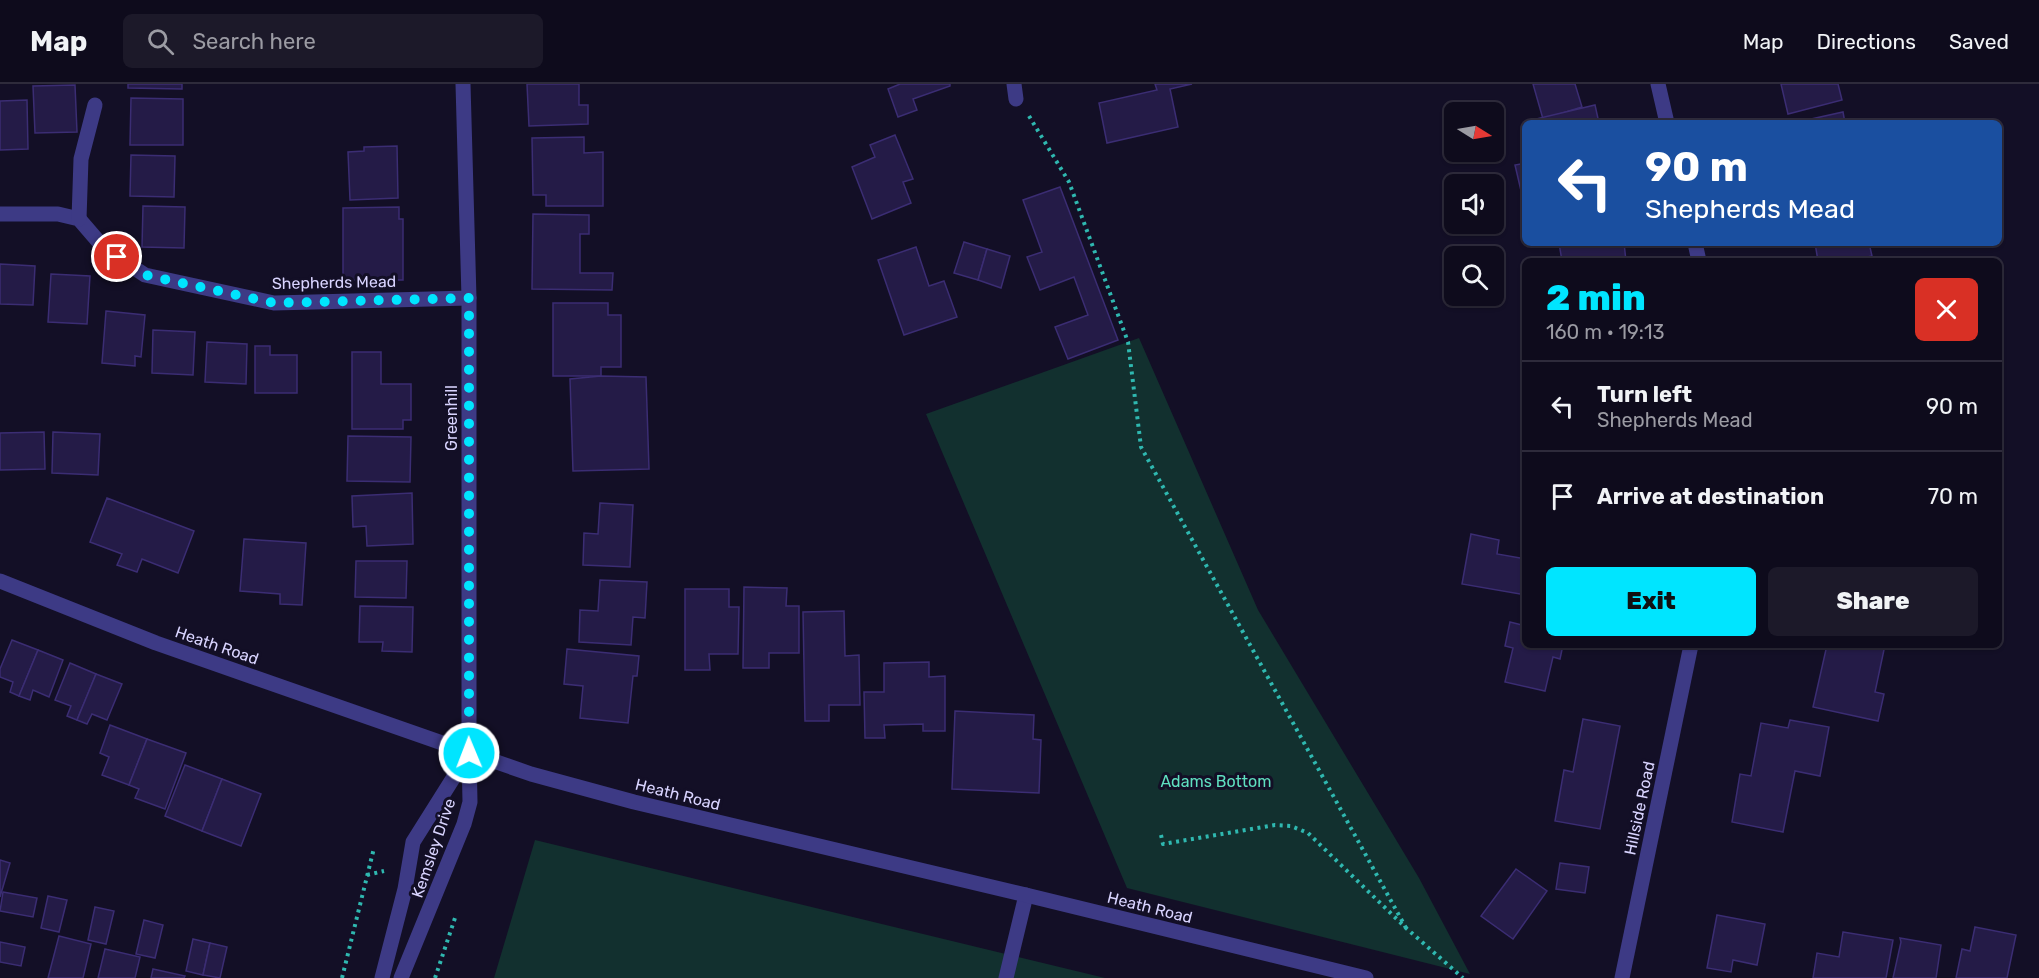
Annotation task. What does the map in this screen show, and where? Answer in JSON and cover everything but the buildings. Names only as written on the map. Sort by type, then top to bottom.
[{"type":"street","name":"Greenhill","points":[[463,84],[469,298],[469,753]]},
{"type":"street","points":[[1658,84],[1666,120]]},
{"type":"street","points":[[0,214],[58,214],[79,219],[81,159],[94,105]]},
{"type":"street","name":"Shepherds Mead","points":[[79,219],[104,248],[145,275],[274,303],[469,298]]},
{"type":"street","name":"Heath Road","points":[[0,581],[156,643],[531,774],[634,802],[1366,978]]},
{"type":"street","name":"Hillside Road","points":[[1622,978],[1690,648]]},
{"type":"street","name":"Kemsley Drive","points":[[382,978],[405,889],[413,842],[469,753]]},
{"type":"street","name":"Kemsley Drive","points":[[402,978],[464,824],[470,802],[469,753]]},
{"type":"street","points":[[1006,978],[1026,895]]},
{"type":"path","points":[[1015,92],[1070,182],[1128,342],[1141,447],[1406,928]]},
{"type":"path","points":[[1161,836],[1163,844],[1275,825],[1291,825],[1308,833],[1406,928],[1463,978]]},
{"type":"path","points":[[342,978],[374,848]]},
{"type":"path","points":[[435,978],[457,912]]},
{"type":"green space","name":"Adams Bottom","points":[[1139,338],[1258,610],[1419,878],[1470,974],[1127,888],[926,414]]},
{"type":"green space","points":[[535,840],[1105,978],[494,978]]},
{"type":"route","points":[[117,257],[145,275],[274,303],[469,298],[469,753]]}]
